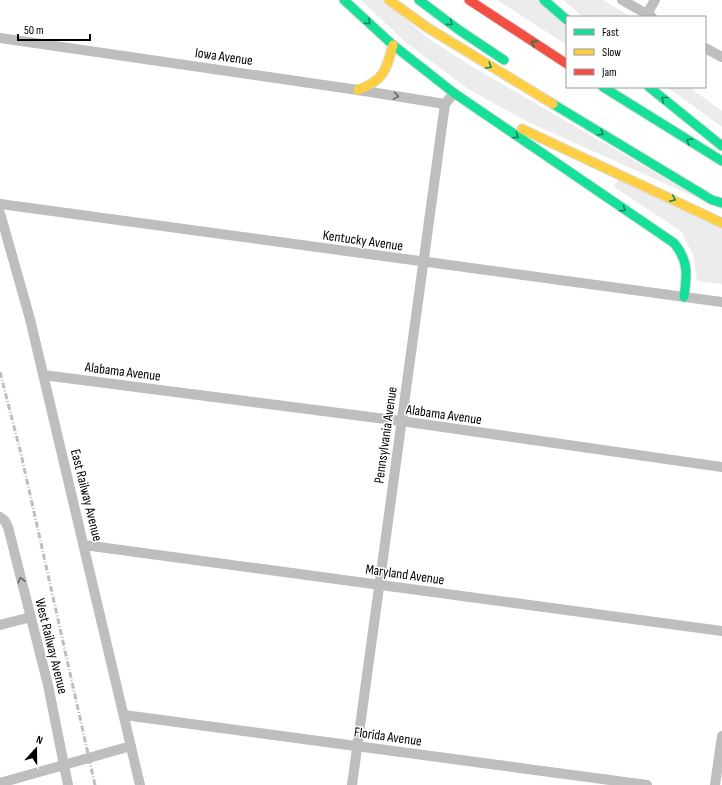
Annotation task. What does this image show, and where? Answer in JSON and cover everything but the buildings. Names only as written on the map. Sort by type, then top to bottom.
[{"type":"highway","points":[[344,0],[393,45],[454,93],[674,243],[684,257],[687,278],[684,297]]},
{"type":"highway","points":[[389,0],[428,28],[463,50],[712,200],[722,203]]},
{"type":"highway","points":[[419,0],[459,30],[512,65]]},
{"type":"highway","points":[[469,0],[566,63]]},
{"type":"highway","points":[[544,0],[566,19]]},
{"type":"highway","points":[[358,90],[376,82],[385,70],[393,45]]},
{"type":"highway","points":[[605,88],[722,162]]},
{"type":"highway","points":[[650,88],[722,146]]},
{"type":"highway","points":[[472,106],[722,223]]},
{"type":"street","points":[[622,0],[649,16],[655,0]]},
{"type":"street","name":"Iowa Avenue","points":[[0,38],[445,104]]},
{"type":"street","points":[[706,49],[722,58]]},
{"type":"street","points":[[445,104],[454,93]]},
{"type":"street","name":"Pennsylvania Avenue","points":[[352,785],[445,104]]},
{"type":"street","name":"Kentucky Avenue","points":[[0,204],[722,302]]},
{"type":"street","name":"East Railway Avenue","points":[[0,213],[23,292],[140,785]]},
{"type":"street","name":"Alabama Avenue","points":[[43,375],[401,422],[722,467]]},
{"type":"street","name":"West Railway Avenue","points":[[0,517],[5,521],[8,527],[31,617],[48,685],[68,785]]},
{"type":"street","name":"Maryland Avenue","points":[[84,545],[722,631]]},
{"type":"street","points":[[0,625],[31,617]]},
{"type":"street","name":"Florida Avenue","points":[[124,715],[647,785]]},
{"type":"street","points":[[715,785],[722,736]]},
{"type":"street","points":[[0,783],[131,746]]},
{"type":"shaded area","points":[[361,0],[383,0],[431,40],[471,66],[704,201],[526,121],[468,89],[403,40]]},
{"type":"shaded area","points":[[497,0],[539,0],[566,22],[566,44]]},
{"type":"shaded area","points":[[563,0],[603,0],[629,16],[582,16]]},
{"type":"shaded area","points":[[668,88],[690,88],[722,111],[722,127]]},
{"type":"shaded area","points":[[619,178],[722,227],[722,284],[697,281],[693,255],[681,231],[614,187]]},
{"type":"railway","points":[[0,372],[21,454],[95,785]]},
{"type":"traffic: fast","points":[[344,0],[393,45],[454,93],[674,243],[685,262],[686,282],[684,297]]},
{"type":"traffic: fast","points":[[419,0],[459,30],[504,60]]},
{"type":"traffic: fast","points":[[544,0],[566,19]]},
{"type":"traffic: fast","points":[[605,88],[722,161]]},
{"type":"traffic: fast","points":[[650,88],[722,146]]},
{"type":"traffic: fast","points":[[553,104],[712,200],[722,203]]},
{"type":"traffic: slow","points":[[389,0],[428,28],[553,104]]},
{"type":"traffic: slow","points":[[358,90],[367,86],[383,74],[393,45]]},
{"type":"traffic: slow","points":[[522,129],[722,223]]},
{"type":"traffic: jam","points":[[469,0],[566,63]]}]
